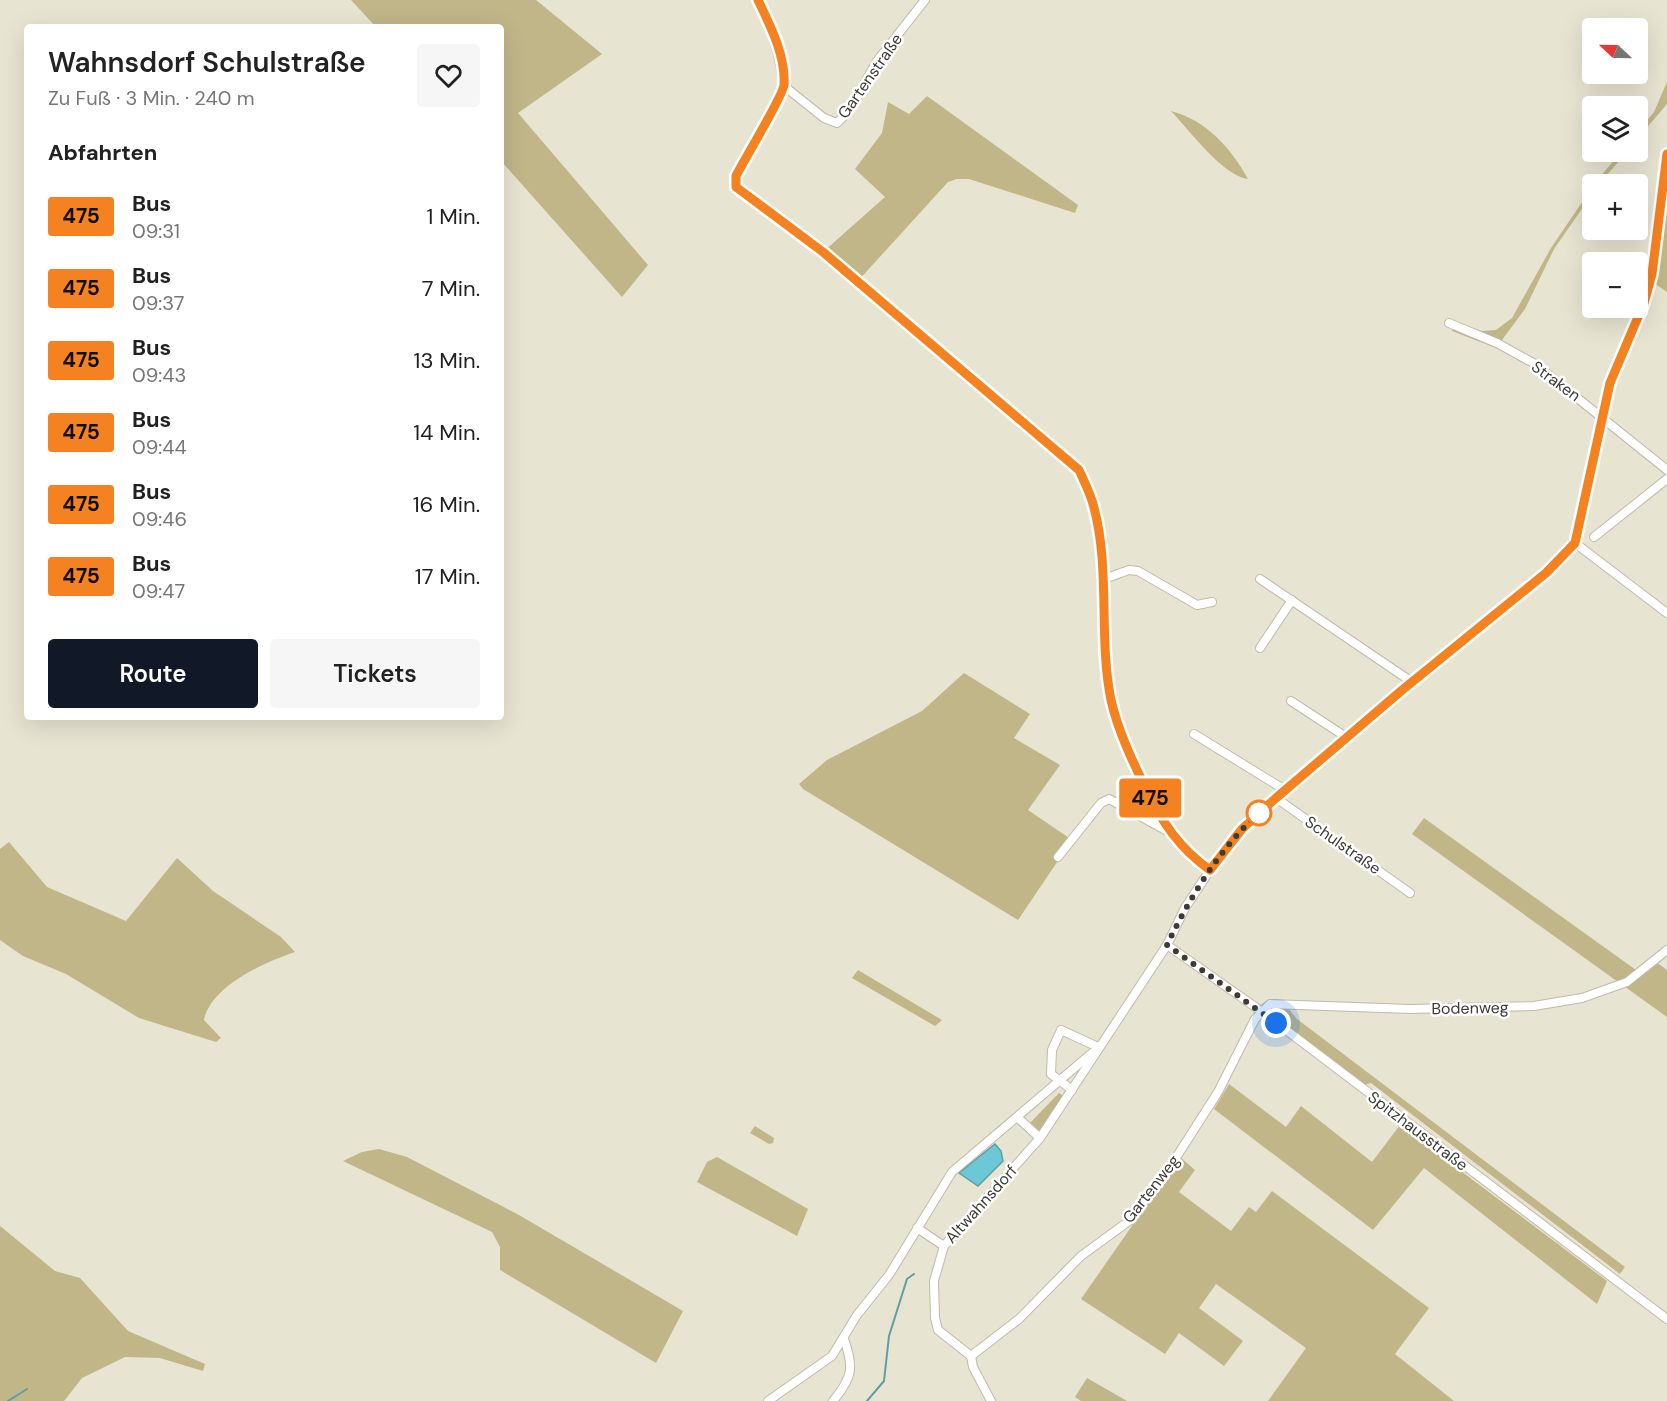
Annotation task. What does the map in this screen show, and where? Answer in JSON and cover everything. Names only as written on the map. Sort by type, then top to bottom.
[{"type":"street","points":[[758,0],[771,28],[780,57],[784,86],[736,176],[736,187],[823,252],[1079,470],[1093,504],[1100,543],[1111,698],[1118,726],[1137,771],[1169,832],[1190,856],[1210,870]]},
{"type":"street","name":"Gartenstraße","points":[[784,86],[824,118],[837,123],[849,111],[877,61],[925,0]]},
{"type":"street","points":[[1667,154],[1652,274],[1644,303],[1610,383],[1600,417],[1575,543],[1667,613]]},
{"type":"street","name":"Straken","points":[[1449,323],[1497,343],[1535,364],[1592,407],[1600,417],[1667,470]]},
{"type":"street","points":[[1594,537],[1667,479]]},
{"type":"street","name":"Altwahnsdorf","points":[[917,1228],[944,1246],[1040,1138],[1167,945],[1185,908],[1210,870],[1242,829],[1346,737],[1546,573],[1575,543]]},
{"type":"street","points":[[1101,580],[1130,570],[1138,571],[1197,609],[1212,602]]},
{"type":"street","points":[[1260,579],[1412,682]]},
{"type":"street","points":[[1260,648],[1292,600]]},
{"type":"street","points":[[1291,701],[1346,737]]},
{"type":"street","points":[[1194,734],[1285,790]]},
{"type":"street","name":"Schulstraße","points":[[1276,798],[1410,893]]},
{"type":"street","points":[[1058,857],[1101,803],[1109,799],[1169,832]]},
{"type":"street","name":"Spitzhausstraße","points":[[1167,945],[1261,1011],[1667,1319]]},
{"type":"street","name":"Bodenweg","points":[[1261,1011],[1270,1004],[1410,1009],[1485,1009],[1534,1006],[1582,998],[1627,982],[1667,950]]},
{"type":"street","name":"Gartenweg","points":[[971,1356],[1019,1319],[1081,1256],[1129,1221],[1172,1164],[1218,1092],[1261,1011]]},
{"type":"street","points":[[1072,1090],[1051,1074],[1052,1050],[1061,1029],[1098,1047]]},
{"type":"street","name":"Altwahnsdorf","points":[[768,1401],[823,1363],[843,1339],[857,1315],[889,1275],[952,1172],[971,1154],[1018,1118],[1098,1047]]},
{"type":"street","points":[[1018,1118],[1040,1138]]},
{"type":"street","points":[[944,1246],[934,1281],[935,1318],[938,1330],[971,1356],[973,1367],[992,1401]]},
{"type":"street","points":[[833,1401],[845,1387],[851,1372],[851,1359],[843,1339]]},
{"type":"shaded area","points":[[351,0],[536,0],[602,54],[518,113],[648,265],[622,297],[504,164],[504,24],[373,24]]},
{"type":"shaded area","points":[[1667,82],[1667,104],[1648,126],[1648,119],[1654,112]]},
{"type":"shaded area","points":[[927,96],[1078,205],[1075,213],[969,179],[957,179],[948,182],[857,282],[823,252],[885,197],[855,169],[882,133],[888,102],[909,114]]},
{"type":"shaded area","points":[[1171,111],[1184,115],[1206,128],[1225,146],[1248,179],[1238,176],[1217,161]]},
{"type":"shaded area","points":[[1613,162],[1618,162],[1608,174],[1602,174]]},
{"type":"shaded area","points":[[1667,175],[1667,292],[1654,283]]},
{"type":"shaded area","points":[[1582,202],[1582,209],[1554,249],[1525,309],[1496,348],[1452,331],[1455,322],[1482,331],[1496,330],[1512,318],[1551,248]]},
{"type":"shaded area","points":[[964,673],[1030,714],[1014,738],[1060,765],[1028,810],[1072,840],[1018,920],[803,789],[799,784],[827,760],[922,711]]},
{"type":"shaded area","points":[[1424,818],[1636,970],[1652,959],[1667,970],[1667,1017],[1412,834]]},
{"type":"shaded area","points":[[9,842],[47,887],[126,921],[177,858],[213,891],[281,937],[295,952],[255,969],[217,996],[204,1020],[221,1038],[216,1042],[139,1018],[66,974],[23,956],[0,940],[0,849]]},
{"type":"shaded area","points":[[858,970],[942,1020],[935,1026],[852,978]]},
{"type":"shaded area","points":[[1272,1007],[1288,1008],[1297,1019],[1625,1267],[1620,1274],[1371,1083],[1364,1085],[1270,1014],[1269,1010]]},
{"type":"shaded area","points":[[1229,1084],[1286,1127],[1301,1106],[1372,1162],[1400,1125],[1607,1281],[1597,1304],[1424,1168],[1373,1230],[1214,1109]]},
{"type":"shaded area","points":[[1059,1093],[1065,1097],[1040,1132],[1029,1124]]},
{"type":"shaded area","points":[[755,1126],[774,1138],[773,1143],[769,1144],[750,1133]]},
{"type":"shaded area","points":[[379,1149],[407,1157],[519,1215],[683,1311],[656,1363],[500,1270],[500,1247],[492,1232],[343,1161],[362,1152]]},
{"type":"shaded area","points":[[717,1157],[808,1209],[797,1236],[697,1182],[707,1162]]},
{"type":"shaded area","points":[[1180,1157],[1195,1170],[1179,1192],[1231,1231],[1249,1207],[1256,1212],[1272,1191],[1429,1308],[1395,1354],[1454,1401],[1268,1401],[1306,1348],[1216,1284],[1199,1308],[1243,1341],[1224,1366],[1179,1333],[1165,1354],[1081,1299]]},
{"type":"shaded area","points":[[0,1226],[55,1271],[80,1278],[128,1331],[205,1364],[203,1371],[160,1358],[125,1357],[82,1378],[64,1401],[0,1401]]},
{"type":"shaded area","points":[[1087,1378],[1127,1401],[1081,1401],[1075,1397]]},
{"type":"water","points":[[995,1144],[1001,1151],[1003,1161],[978,1186],[959,1173]]},
{"type":"waterway","points":[[867,1401],[884,1381],[889,1336],[907,1279],[914,1274]]},
{"type":"waterway","points":[[8,1401],[27,1389]]},
{"type":"bus line","name":"475","points":[[758,0],[771,28],[780,57],[784,86],[736,176],[734,182],[736,187],[823,252],[1079,470],[1093,504],[1100,543],[1105,640],[1111,698],[1118,726],[1137,771],[1169,832],[1190,856],[1210,870],[1242,829],[1276,798],[1401,691],[1546,573],[1575,543],[1600,417],[1610,383],[1644,303],[1652,274],[1667,154]]},
{"type":"route","points":[[1259,813],[1242,829],[1210,870],[1185,908],[1167,945],[1276,1023]]}]
